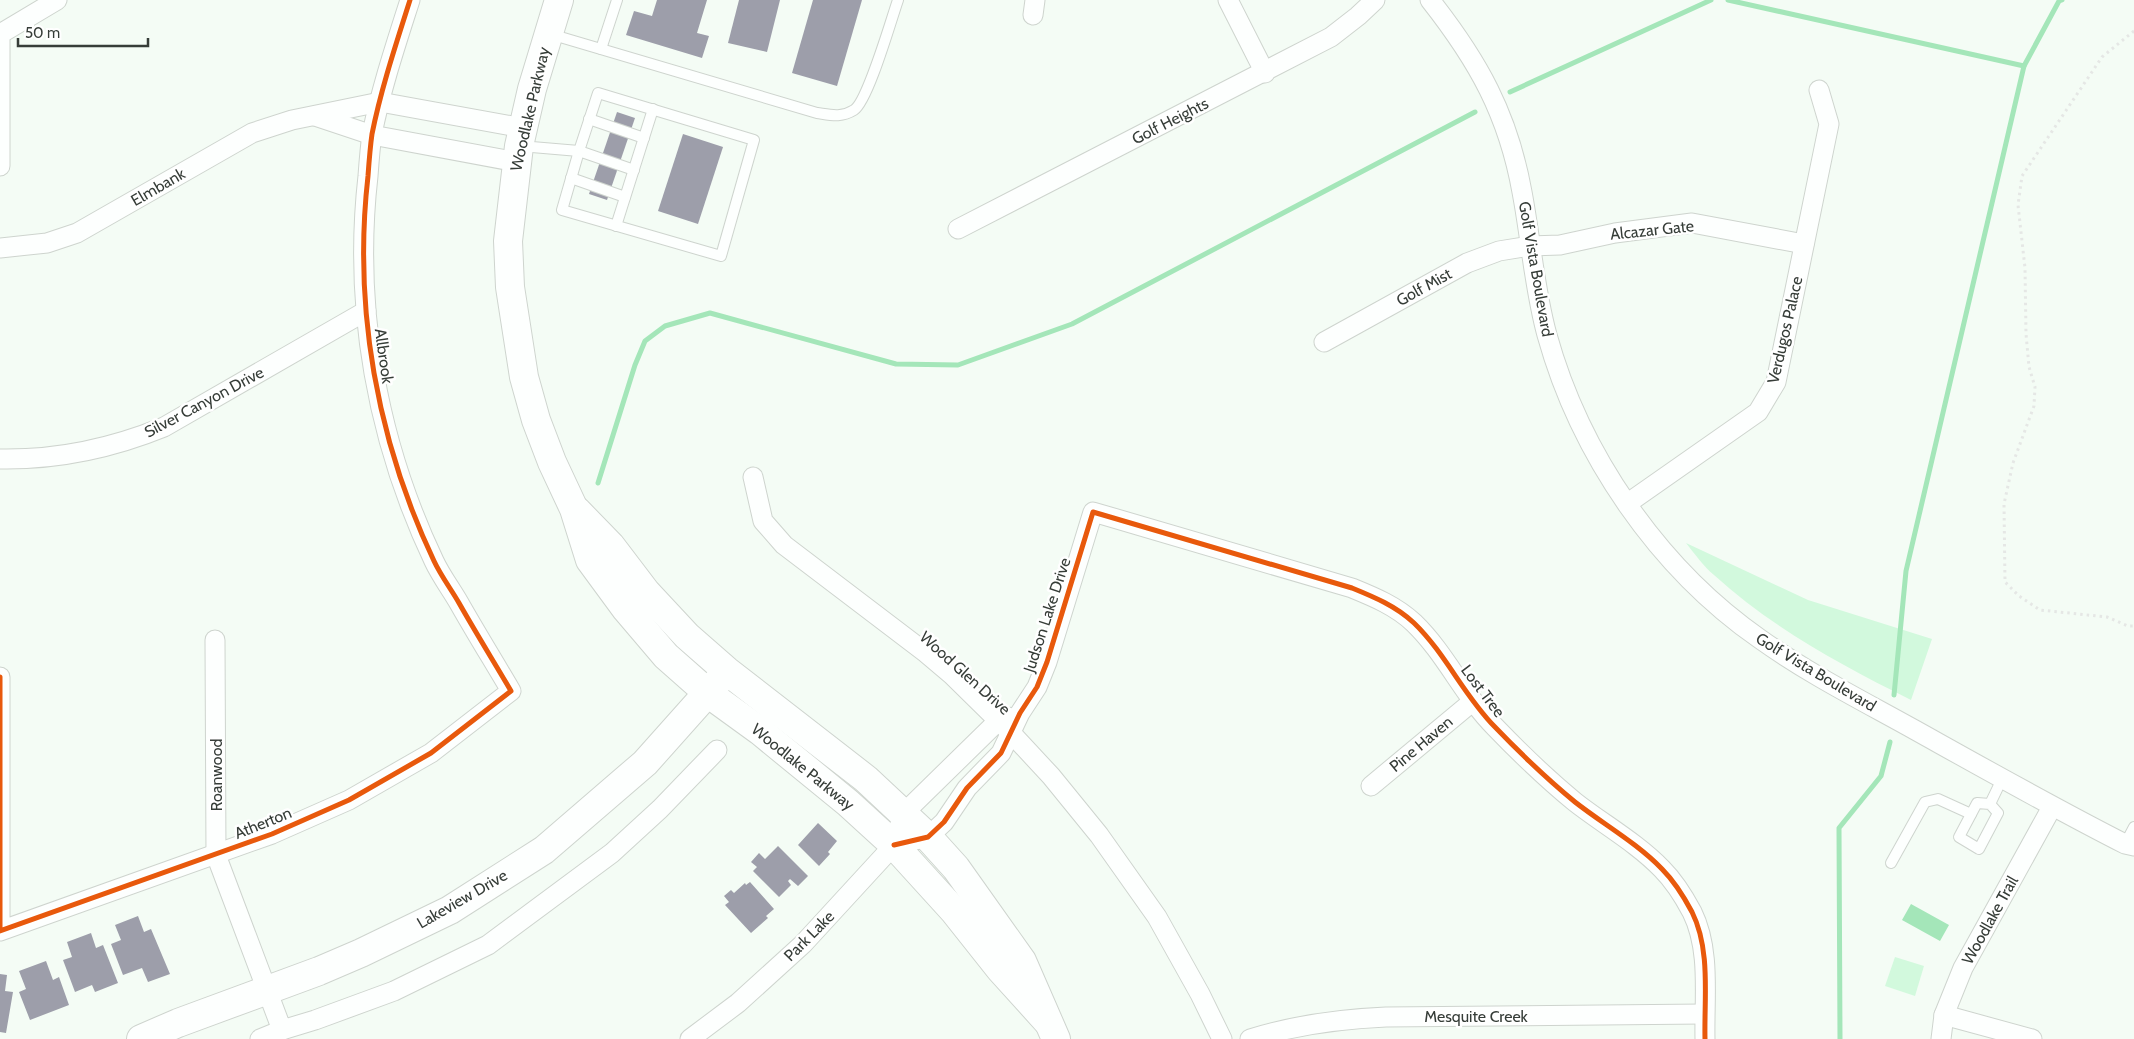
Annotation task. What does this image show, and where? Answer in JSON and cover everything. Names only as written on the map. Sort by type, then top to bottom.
[{"type":"street","points":[[0,166],[0,34],[58,0]]},
{"type":"street","name":"Allbrook","points":[[410,0],[372,135],[363,211],[366,311],[369,344],[377,393],[389,441],[409,500],[435,562],[511,691]]},
{"type":"street","name":"Woodlake Parkway","points":[[559,0],[548,34],[520,145],[508,241],[510,287],[515,329],[524,377],[536,420],[552,462],[574,508],[590,560],[626,609],[666,656],[709,694],[760,731],[848,802],[894,845],[954,911],[1052,1030]]},
{"type":"street","points":[[1228,0],[1265,73]]},
{"type":"street","name":"Golf Heights","points":[[958,229],[1265,73],[1331,37],[1375,0]]},
{"type":"street","name":"Golf Vista Boulevard","points":[[1430,0],[1461,40],[1482,75],[1500,113],[1513,152],[1522,192],[1538,301],[1547,337],[1578,422],[1608,476],[1648,532],[1685,575],[1717,606],[1758,638],[1801,667],[2052,807],[2130,845]]},
{"type":"street","name":"Verdugos Palace","points":[[1628,503],[1758,412],[1776,382],[1829,124],[1820,90]]},
{"type":"street","name":"Elmbank","points":[[0,248],[47,243],[78,233],[252,133],[292,120],[380,102],[520,145]]},
{"type":"street","name":"Elmbank","points":[[314,116],[372,135],[520,145]]},
{"type":"street","name":"Alcazar Gate","points":[[1530,246],[1560,245],[1615,233],[1692,223],[1804,244]]},
{"type":"street","name":"Golf Mist","points":[[1324,342],[1467,262],[1499,251],[1530,246]]},
{"type":"street","name":"Silver Canyon Drive","points":[[0,459],[58,457],[94,451],[130,441],[164,427],[366,311]]},
{"type":"street","name":"Wood Glen Drive","points":[[753,477],[763,521],[784,545],[926,653],[1005,727],[1051,776],[1134,883],[1162,926],[1200,994],[1222,1039]]},
{"type":"street","name":"Woodlake Parkway","points":[[574,508],[611,546],[646,592],[687,636],[727,671],[866,779],[928,837],[956,868],[1022,961],[1052,1030]]},
{"type":"street","name":"Judson Lake Drive","points":[[903,814],[948,770],[1005,727],[1020,713],[1037,687],[1047,662],[1093,512]]},
{"type":"street","name":"Lost Tree","points":[[1093,512],[1352,588],[1379,598],[1405,616],[1441,654],[1472,702],[1493,726],[1546,777],[1662,868],[1678,889],[1693,914],[1701,937],[1704,962],[1705,1039]]},
{"type":"street","name":"Roanwood","points":[[215,640],[216,855],[282,1030]]},
{"type":"street","name":"Lakeview Drive","points":[[141,1039],[361,953],[450,910],[544,850],[645,763],[709,694],[727,671]]},
{"type":"street","points":[[0,676],[0,931]]},
{"type":"street","name":"Atherton","points":[[0,931],[272,834],[349,800],[431,753],[511,691]]},
{"type":"street","name":"Pine Haven","points":[[1371,786],[1472,702]]},
{"type":"street","name":"Judson Lake Drive","points":[[928,837],[944,822],[967,788],[1001,753],[1005,727]]},
{"type":"street","points":[[260,1039],[394,991],[488,945],[612,853],[660,809],[717,750]]},
{"type":"street","points":[[948,770],[967,788]]},
{"type":"street","name":"Woodlake Trail","points":[[1941,1039],[1944,1016],[1963,968],[2052,807]]},
{"type":"street","name":"Park Lake","points":[[690,1039],[738,1003],[803,944],[894,845],[903,814]]},
{"type":"street","points":[[894,845],[928,837]]},
{"type":"street","name":"Mesquite Creek","points":[[1250,1039],[1282,1029],[1346,1019],[1704,1014]]},
{"type":"street","points":[[1944,1016],[2032,1039]]},
{"type":"lane","points":[[601,49],[617,0]]},
{"type":"lane","points":[[548,34],[817,113],[838,117],[856,109],[868,88],[898,0]]},
{"type":"lane","points":[[598,93],[653,109],[754,140],[721,256],[562,210],[598,93]]},
{"type":"lane","points":[[616,226],[653,109]]},
{"type":"lane","points":[[590,119],[644,138]]},
{"type":"lane","points":[[520,145],[579,151],[634,170]]},
{"type":"lane","points":[[571,178],[626,198]]},
{"type":"lane","points":[[1990,804],[2002,779]]},
{"type":"lane","points":[[1891,863],[1925,802],[1938,798],[1971,814]]},
{"type":"lane","points":[[1977,803],[1990,804],[1998,814],[1979,849],[1959,837],[1977,803]]},
{"type":"lane","points":[[2130,845],[2134,827]]},
{"type":"path","points":[[2134,31],[2102,57],[2022,176],[2018,205],[2025,268],[2026,334],[2030,367],[2036,386],[2034,406],[2013,463],[2004,504],[2005,582],[2019,596],[2040,610],[2107,617],[2128,626],[2134,626]]},
{"type":"shaded area","points":[[1686,543],[1808,600],[1932,639],[1911,700],[1833,659],[1783,629],[1736,594],[1710,571]]},
{"type":"shaded area","points":[[1911,904],[1949,925],[1940,941],[1902,920]]},
{"type":"shaded area","points":[[1895,957],[1924,966],[1915,996],[1885,986]]},
{"type":"building","points":[[657,0],[707,0],[697,33],[709,36],[702,58],[626,35],[634,11],[652,16]]},
{"type":"building","points":[[739,0],[780,0],[767,52],[728,43]]},
{"type":"building","points":[[813,0],[862,0],[837,86],[792,73]]},
{"type":"building","points":[[617,112],[635,118],[607,200],[589,194]]},
{"type":"building","points":[[683,134],[723,147],[698,224],[658,211]]},
{"type":"building","points":[[818,823],[837,841],[828,852],[830,854],[819,866],[798,845]]},
{"type":"building","points":[[778,846],[808,876],[798,886],[790,879],[788,881],[791,885],[779,897],[753,871],[757,867],[751,862],[759,853],[765,859]]},
{"type":"building","points":[[750,882],[774,909],[766,916],[768,918],[751,933],[725,905],[729,902],[724,896],[731,890],[734,893],[745,883],[746,885]]},
{"type":"building","points":[[138,916],[144,932],[151,929],[170,974],[148,982],[142,968],[123,975],[111,944],[121,940],[115,925]]},
{"type":"building","points":[[91,933],[96,948],[103,945],[118,983],[95,992],[92,985],[75,992],[63,960],[72,957],[67,942]]},
{"type":"building","points":[[46,961],[53,980],[59,977],[69,1005],[30,1020],[19,992],[26,989],[19,971]]},
{"type":"building","points":[[0,974],[7,975],[5,991],[13,992],[6,1033],[0,1032]]},
{"type":"waterway","points":[[1510,92],[1711,0]]},
{"type":"waterway","points":[[1728,0],[2024,66],[2059,1],[2062,0]]},
{"type":"waterway","points":[[1894,695],[1906,571],[2024,66]]},
{"type":"waterway","points":[[598,483],[635,365],[645,341],[665,326],[710,313],[896,364],[958,365],[1072,324],[1475,112]]},
{"type":"waterway","points":[[1840,1039],[1839,828],[1881,776],[1890,742]]},
{"type":"cycle path","points":[[0,677],[0,931],[272,834],[349,800],[431,753],[511,691],[437,567],[414,515],[384,421],[374,373],[367,324],[364,275],[364,226],[370,150],[380,100],[410,0]]},
{"type":"cycle path","points":[[894,845],[928,837],[944,822],[967,788],[1001,753],[1020,713],[1037,687],[1047,662],[1093,512],[1352,588],[1385,603],[1414,623],[1436,648],[1484,715],[1514,746],[1575,802],[1631,842],[1675,884],[1692,912],[1702,942],[1705,974],[1705,1039]]}]
